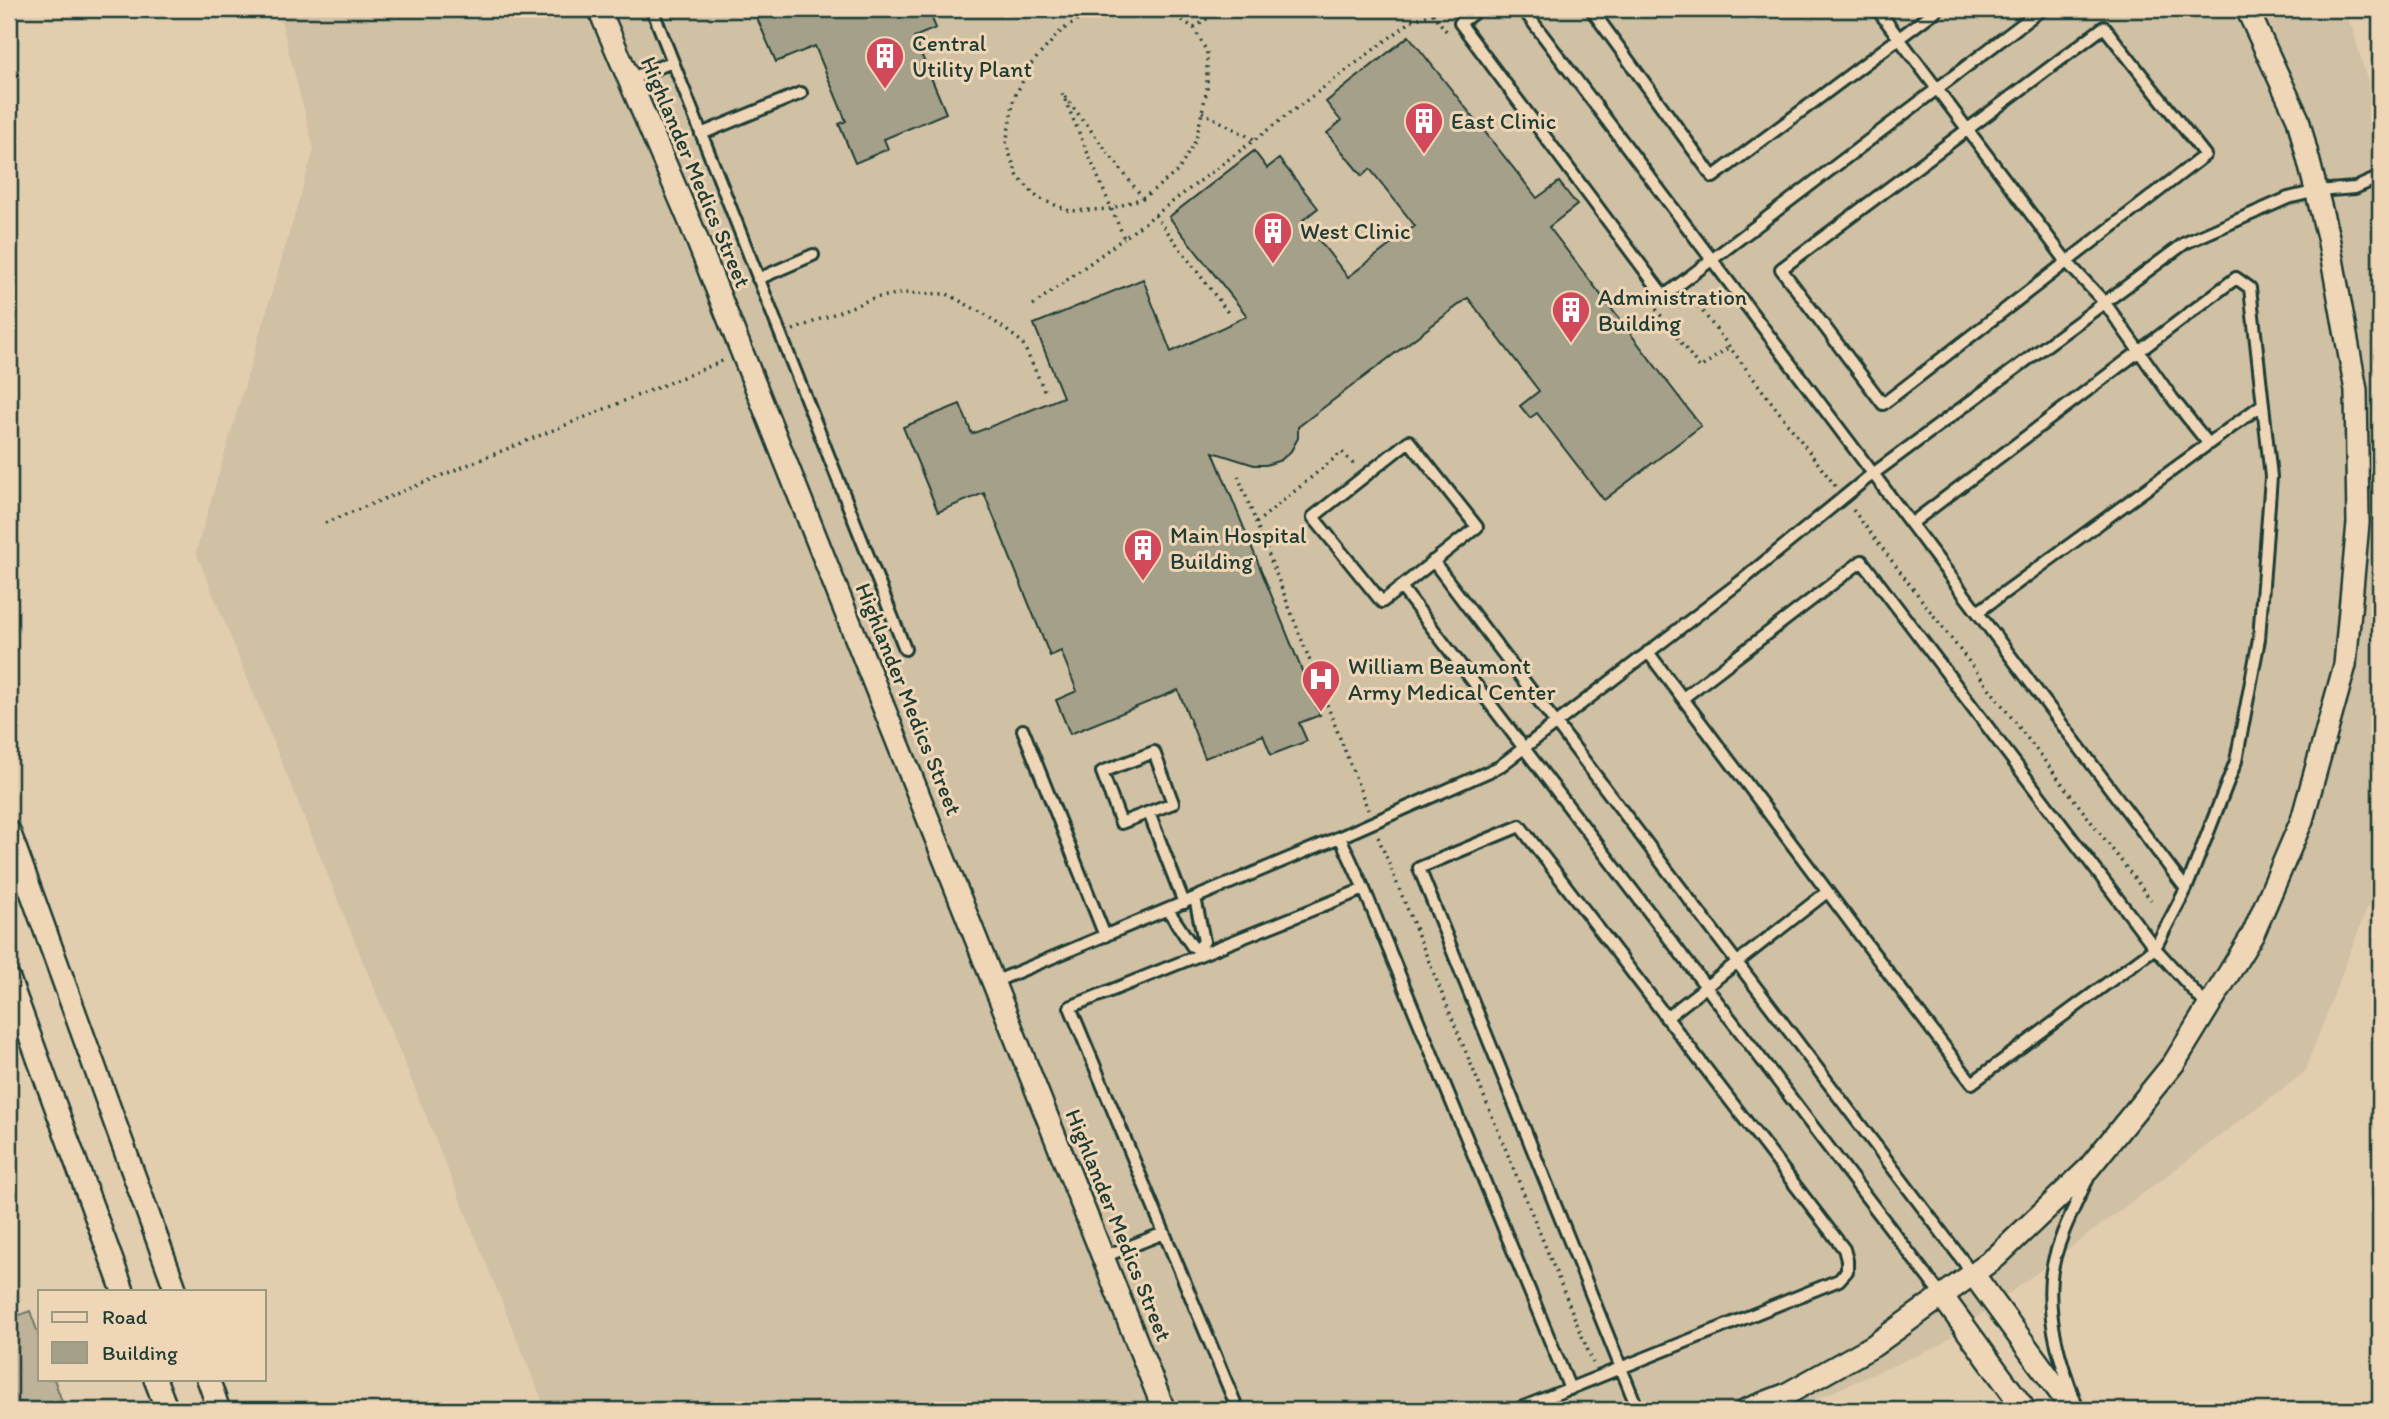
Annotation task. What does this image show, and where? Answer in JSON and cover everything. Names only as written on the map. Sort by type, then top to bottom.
[{"type":"street","name":"Highlander Medics Street","points":[[599,9],[742,352],[1164,1410]]},
{"type":"street","points":[[1746,1410],[1785,1395],[1873,1346],[1996,1257],[2098,1157],[2174,1063],[2253,934],[2302,820],[2345,665],[2358,523],[2356,390],[2328,237],[2298,119],[2247,9]]},
{"type":"street","points":[[9,831],[176,1290]]},
{"type":"street","points":[[9,979],[123,1290]]},
{"type":"street","points":[[1973,1274],[2076,1410]]},
{"type":"street","points":[[1942,1296],[2025,1410]]},
{"type":"street","points":[[155,1380],[167,1410]]},
{"type":"street","points":[[208,1380],[219,1410]]},
{"type":"lane","points":[[652,9],[905,649]]},
{"type":"lane","points":[[1479,9],[1460,23],[1664,296],[2042,9]]},
{"type":"lane","points":[[1522,9],[1979,611],[2186,889]]},
{"type":"lane","points":[[1591,9],[1713,177],[1938,9]]},
{"type":"lane","points":[[1877,9],[2067,262],[2105,303],[2172,398],[2208,443]]},
{"type":"lane","points":[[2104,27],[2205,155],[1883,404],[1781,269],[1968,130],[2104,27]]},
{"type":"lane","points":[[629,79],[673,62]]},
{"type":"lane","points":[[701,134],[801,93]]},
{"type":"lane","points":[[994,982],[1373,823],[1499,767],[1740,582],[1874,472],[2185,243],[2288,198],[2317,191],[2355,188],[2380,177]]},
{"type":"lane","points":[[758,279],[813,255]]},
{"type":"lane","points":[[1648,652],[1972,1083],[2155,948],[2186,889],[2236,761],[2259,639],[2271,477],[2250,288],[2236,278],[1912,523]]},
{"type":"lane","points":[[1979,611],[2263,404]]},
{"type":"lane","points":[[1409,441],[1477,527],[1433,561],[1382,602],[1313,517],[1409,441]]},
{"type":"lane","points":[[1433,561],[1973,1274]]},
{"type":"lane","points":[[1682,698],[1862,561],[2155,948],[2208,1007]]},
{"type":"lane","points":[[1401,587],[1942,1296]]},
{"type":"lane","points":[[1023,730],[1105,936]]},
{"type":"lane","points":[[1154,752],[1173,803],[1149,813],[1121,823],[1102,772],[1154,752]]},
{"type":"lane","points":[[1149,813],[1189,900],[1204,941],[1201,951]]},
{"type":"lane","points":[[1516,1410],[1570,1389],[1621,1368],[1839,1280],[1847,1271],[1844,1249],[1520,826],[1419,868],[1621,1368],[1638,1410]]},
{"type":"lane","points":[[1340,837],[1364,889],[1570,1389]]},
{"type":"lane","points":[[1238,1410],[1070,1007],[1201,951],[1364,889]]},
{"type":"lane","points":[[1666,1017],[1827,892]]},
{"type":"lane","points":[[1168,910],[1192,946],[1201,951]]},
{"type":"lane","points":[[2076,1410],[2053,1328],[2051,1277],[2061,1240],[2098,1157]]},
{"type":"lane","points":[[1103,1257],[1164,1233]]},
{"type":"path","points":[[1096,9],[1062,30],[1032,63],[1014,98],[1006,144],[1018,177],[1038,198],[1070,211],[1110,209],[1143,198],[1178,171],[1196,140],[1207,89],[1206,52],[1194,28],[1166,9]]},
{"type":"path","points":[[1194,28],[1221,9]]},
{"type":"path","points":[[1032,305],[1413,20],[1433,14]]},
{"type":"path","points":[[1124,238],[1062,93],[1143,198]]},
{"type":"path","points":[[1202,112],[1255,140]]},
{"type":"path","points":[[1155,215],[1229,314]]},
{"type":"path","points":[[1681,284],[2151,901]]},
{"type":"path","points":[[781,335],[874,298],[905,293],[947,294],[986,315],[1022,342],[1046,394]]},
{"type":"path","points":[[325,523],[742,352]]},
{"type":"path","points":[[1256,523],[1342,452],[1364,477]]},
{"type":"path","points":[[1238,476],[1373,823],[1592,1363]]},
{"type":"shaded area","name":"William Beaumont Army Medical Center","points":[[278,9],[2341,9],[2352,27],[2380,125],[2380,874],[2304,1073],[1940,1345],[1791,1410],[546,1410],[196,552],[314,149]]},
{"type":"shaded area","points":[[30,1311],[38,1333],[38,1380],[54,1380],[65,1410],[9,1410],[9,1319]]},
{"type":"building","name":"Central Utility Plant","points":[[753,9],[928,9],[936,28],[914,37],[946,113],[884,139],[888,149],[855,163],[839,124],[846,121],[815,46],[776,62]]},
{"type":"building","points":[[1409,36],[1537,198],[1559,182],[1577,205],[1549,227],[1701,426],[1604,500],[1537,413],[1530,418],[1520,406],[1539,391],[1468,298],[1298,427],[1298,438],[1291,451],[1281,460],[1266,465],[1254,465],[1213,452],[1320,715],[1299,723],[1307,741],[1271,755],[1263,735],[1205,758],[1178,690],[1070,734],[1056,700],[1077,691],[1061,651],[1050,656],[984,493],[938,512],[903,427],[960,404],[972,434],[1063,397],[1034,324],[1143,279],[1171,352],[1247,316],[1169,217],[1254,151],[1267,168],[1279,159],[1318,208],[1303,220],[1348,277],[1415,226],[1370,169],[1362,176],[1327,133],[1341,121],[1326,102]]},
{"type":"place","name":"Central Utility Plant","points":[[885,90]]},
{"type":"place","name":"East Clinic","points":[[1424,155]]},
{"type":"place","name":"West Clinic","points":[[1273,265]]},
{"type":"place","name":"Administration Building","points":[[1571,344]]},
{"type":"place","name":"Main Hospital Building","points":[[1143,582]]},
{"type":"place","name":"William Beaumont Army Medical Center","points":[[1321,713]]}]
